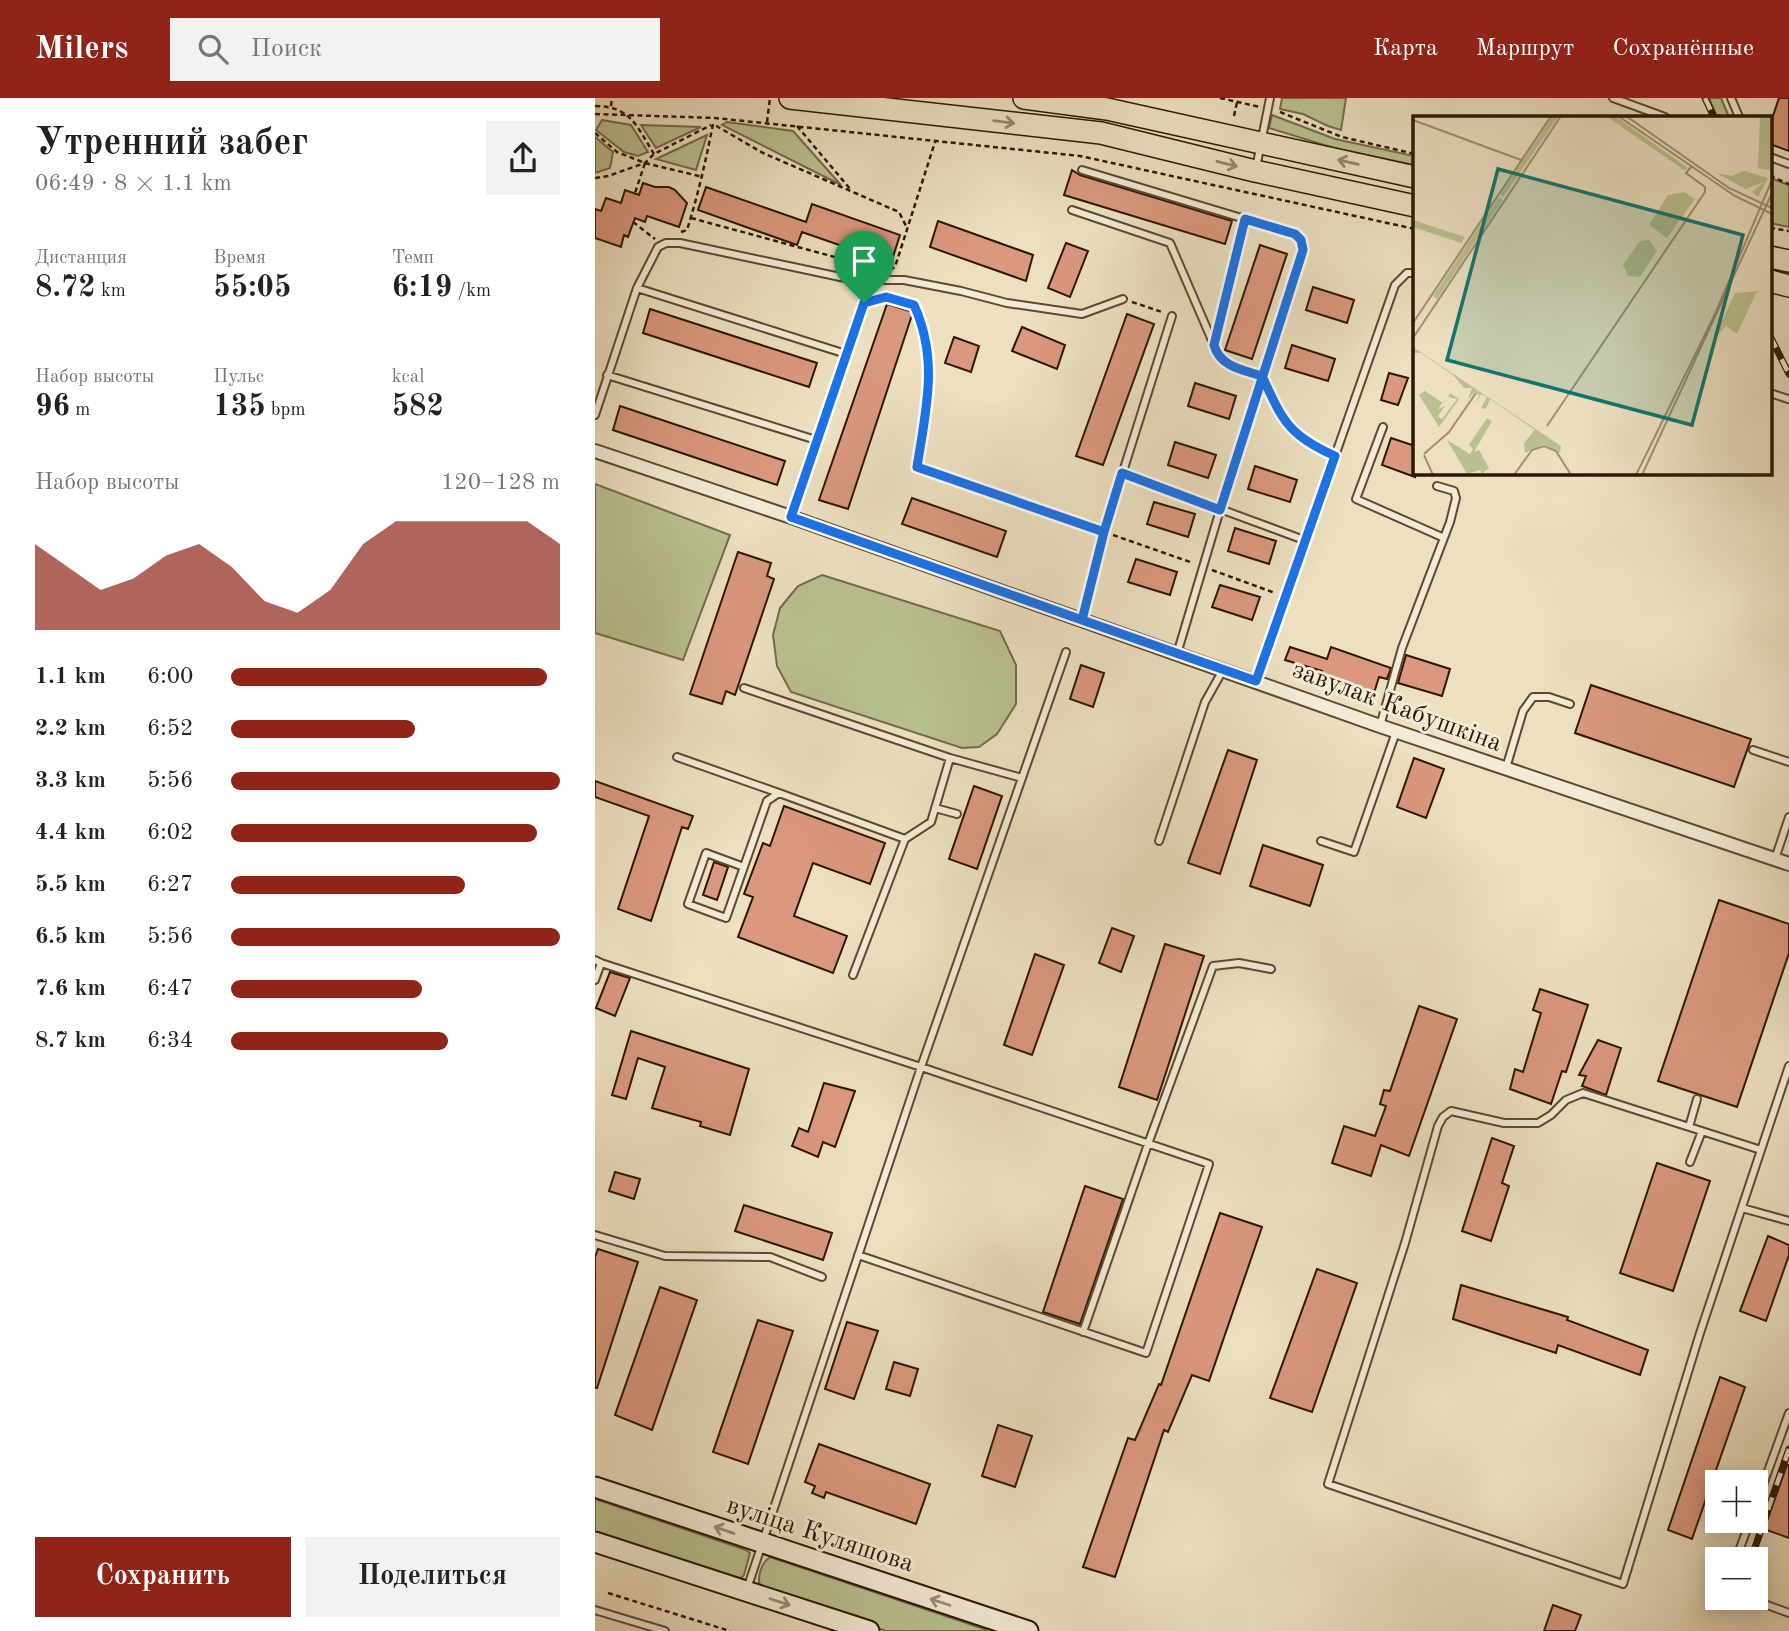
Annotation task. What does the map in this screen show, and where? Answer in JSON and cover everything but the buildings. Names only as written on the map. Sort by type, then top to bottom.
[{"type":"main road","points":[[790,98],[1101,134],[1413,206]]},
{"type":"main road","points":[[1024,98],[1107,108],[1413,177]]},
{"type":"main road","points":[[1771,257],[1789,261]]},
{"type":"main road","points":[[1771,281],[1789,286]]},
{"type":"main road","name":"вуліца Куляшова","points":[[595,1487],[1028,1631]]},
{"type":"main road","points":[[595,1542],[857,1629]]},
{"type":"street","name":"завулак Кабушкіна","points":[[595,452],[791,517],[1396,732],[1789,864]]},
{"type":"lane","points":[[1255,171],[1270,98]]},
{"type":"lane","points":[[1613,98],[1662,116]]},
{"type":"lane","points":[[1731,98],[1739,116]]},
{"type":"lane","points":[[1640,116],[1644,109]]},
{"type":"lane","points":[[1771,157],[1789,164]]},
{"type":"lane","points":[[1082,170],[1295,234],[1301,240],[1303,250],[1177,654]]},
{"type":"lane","points":[[1072,210],[1170,243],[1216,354],[1227,364],[1262,376],[1280,416],[1292,431],[1310,445],[1335,456]]},
{"type":"lane","points":[[1214,345],[1245,219]]},
{"type":"lane","points":[[595,415],[637,288],[658,247],[666,243],[680,243],[845,278],[904,281],[961,291],[1007,303],[1082,314],[1123,299]]},
{"type":"lane","points":[[1256,681],[1395,285],[1407,273],[1413,273]]},
{"type":"lane","points":[[791,517],[871,280]]},
{"type":"lane","points":[[637,288],[846,354]]},
{"type":"lane","points":[[1082,620],[1104,532],[1172,316]]},
{"type":"lane","points":[[607,375],[816,440]]},
{"type":"lane","points":[[1771,393],[1788,399]]},
{"type":"lane","points":[[1383,427],[1356,499],[1442,537]]},
{"type":"lane","points":[[917,467],[1104,532]]},
{"type":"lane","points":[[1122,473],[1304,540]]},
{"type":"lane","points":[[1380,726],[1402,648],[1442,537],[1450,522],[1456,498],[1454,491],[1437,486]]},
{"type":"lane","points":[[746,1591],[921,1067],[1066,652]]},
{"type":"lane","points":[[1159,841],[1205,702],[1224,670]]},
{"type":"lane","points":[[744,688],[950,758],[1021,778]]},
{"type":"lane","points":[[1505,769],[1523,711],[1533,697],[1549,697],[1570,704]]},
{"type":"lane","points":[[1321,841],[1354,852],[1396,732]]},
{"type":"lane","points":[[1753,750],[1789,762]]},
{"type":"lane","points":[[677,757],[905,839]]},
{"type":"lane","points":[[853,975],[905,839],[930,822],[950,758]]},
{"type":"lane","points":[[744,867],[706,853],[688,904],[726,918],[744,867],[767,801],[779,793]]},
{"type":"lane","points":[[935,808],[957,814]]},
{"type":"lane","points":[[1775,859],[1789,817]]},
{"type":"lane","points":[[595,980],[598,962],[1209,1164],[1146,1353],[858,1255]]},
{"type":"lane","points":[[1083,1332],[1213,966],[1239,963],[1271,969]]},
{"type":"lane","points":[[1761,1150],[1583,1093],[1566,1100],[1538,1123],[1504,1123],[1451,1111],[1443,1117],[1328,1483],[1623,1584],[1696,1345],[1742,1208],[1789,1066]]},
{"type":"lane","points":[[1689,1127],[1697,1099]]},
{"type":"lane","points":[[1690,1162],[1702,1131]]},
{"type":"lane","points":[[1742,1208],[1789,1221]]},
{"type":"lane","points":[[595,1235],[665,1256],[770,1257],[823,1277]]},
{"type":"lane","points":[[1768,1471],[1789,1413]]},
{"type":"lane","points":[[1768,1605],[1789,1613]]},
{"type":"lane","points":[[595,1610],[665,1631]]},
{"type":"path","points":[[611,106],[612,98]]},
{"type":"path","points":[[767,123],[770,98]]},
{"type":"path","points":[[1220,98],[1260,107]]},
{"type":"path","points":[[1234,116],[1237,102]]},
{"type":"path","points":[[595,106],[611,106],[631,116],[654,154]]},
{"type":"path","points":[[1280,112],[1342,138],[1413,154]]},
{"type":"path","points":[[595,122],[597,114],[715,118],[1080,156],[1413,229]]},
{"type":"path","points":[[677,233],[687,230],[691,218],[703,177],[715,118]]},
{"type":"path","points":[[595,178],[645,163],[654,154],[713,124]]},
{"type":"path","points":[[713,124],[763,153],[899,212],[907,228]]},
{"type":"path","points":[[797,126],[852,192]]},
{"type":"path","points":[[595,133],[617,152],[645,163],[703,177]]},
{"type":"path","points":[[691,218],[882,270],[884,273],[895,267],[935,142]]},
{"type":"path","points":[[635,193],[645,163]]},
{"type":"path","points":[[1771,176],[1789,184]]},
{"type":"path","points":[[633,222],[657,240]]},
{"type":"path","points":[[1771,228],[1789,231]]},
{"type":"path","points":[[864,303],[886,297],[914,305],[923,324],[931,383],[917,467]]},
{"type":"path","points":[[608,1593],[730,1631]]},
{"type":"green space","points":[[1282,98],[1346,98],[1341,130],[1303,114],[1280,109]]},
{"type":"green space","points":[[1709,98],[1721,98],[1729,116],[1717,116]]},
{"type":"green space","points":[[1272,115],[1335,139],[1413,156],[1413,165],[1334,148],[1269,128]]},
{"type":"green space","points":[[602,120],[631,125],[648,152],[638,156],[624,152],[596,130]]},
{"type":"green space","points":[[727,122],[793,131],[841,185],[722,125]]},
{"type":"green space","points":[[641,125],[701,127],[656,148]]},
{"type":"green space","points":[[707,135],[696,170],[656,159]]},
{"type":"green space","points":[[595,137],[613,152],[610,168],[595,173]]},
{"type":"green space","points":[[1771,178],[1789,185],[1789,227],[1771,223]]},
{"type":"green space","points":[[595,484],[730,535],[683,660],[595,633]]},
{"type":"green space","points":[[822,575],[1000,631],[1016,665],[1016,704],[997,734],[979,747],[962,748],[791,692],[777,666],[773,635],[780,608],[798,586]]},
{"type":"green space","points":[[595,1499],[746,1550],[750,1553],[744,1575],[740,1579],[595,1534]]},
{"type":"green space","points":[[770,1557],[990,1631],[886,1631],[765,1591],[760,1587],[759,1575],[762,1566]]},
{"type":"railway","points":[[1705,98],[1714,116]]},
{"type":"railway","points":[[1771,338],[1789,374]]},
{"type":"railway","points":[[1755,1547],[1789,1449]]},
{"type":"route","points":[[864,303],[791,517],[1082,620],[1122,473],[1220,510],[1262,376],[1303,250],[1301,240],[1295,234],[1245,219],[1214,345],[1216,354],[1227,364],[1262,376],[1280,416],[1292,431],[1310,445],[1335,456],[1256,681],[1082,620],[1104,532],[917,467],[931,383],[923,324],[914,305],[886,297],[864,303]]}]
